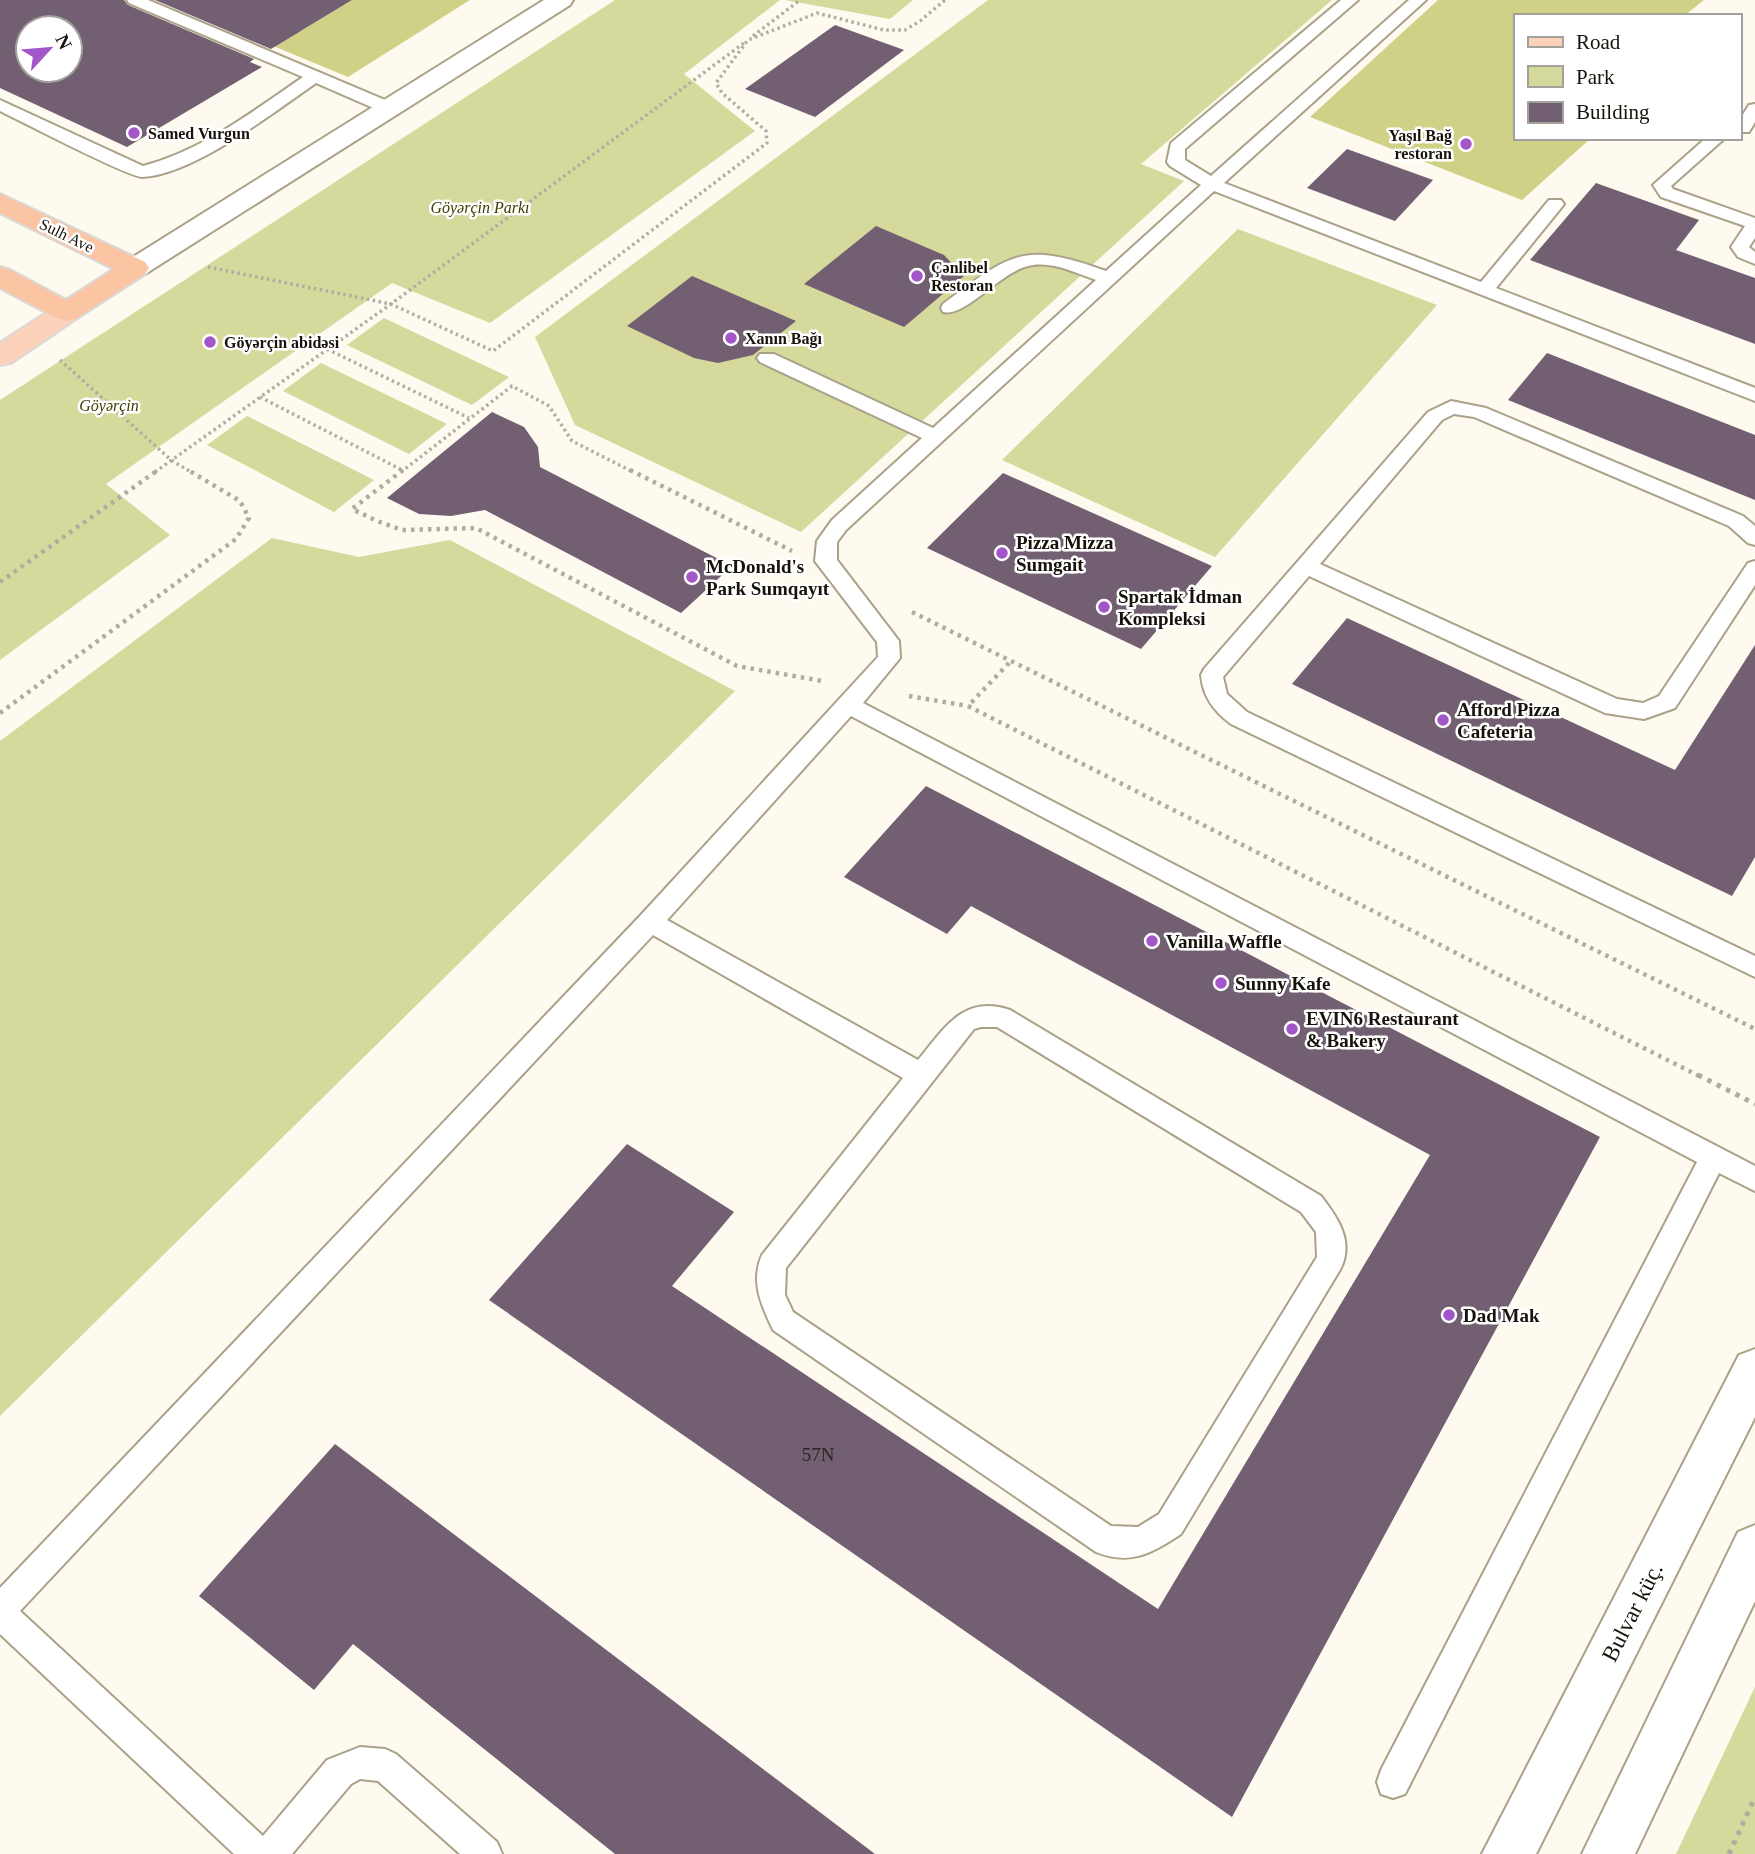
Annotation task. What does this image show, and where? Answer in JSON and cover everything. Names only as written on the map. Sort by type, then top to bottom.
[{"type":"highway","name":"Sulh Ave","points":[[0,202],[135,268]]},
{"type":"highway","points":[[0,276],[67,312],[135,268]]},
{"type":"main road","points":[[135,268],[561,0]]},
{"type":"main road","points":[[0,356],[67,312]]},
{"type":"main road","name":"Bulvar küç.","points":[[1508,1854],[1755,1370]]},
{"type":"main road","points":[[1608,1854],[1755,1549]]},
{"type":"lane","points":[[135,0],[391,109]]},
{"type":"lane","points":[[1350,0],[1177,147],[1176,162],[1212,184],[1755,395]]},
{"type":"lane","points":[[258,1854],[0,1611],[650,922],[889,658],[888,641],[826,561],[827,541],[839,525],[1418,0]]},
{"type":"lane","points":[[0,105],[141,172],[166,167],[195,156],[314,76]]},
{"type":"lane","points":[[1746,130],[1755,110]]},
{"type":"lane","points":[[1715,140],[1662,185],[1667,193],[1755,224],[1740,247],[1744,253],[1755,259]]},
{"type":"lane","points":[[1485,289],[1555,204]]},
{"type":"lane","points":[[950,308],[1012,264],[1030,258],[1048,259],[1110,278]]},
{"type":"lane","points":[[767,358],[936,437]]},
{"type":"lane","points":[[1755,538],[1736,521],[1479,412],[1451,407],[1435,416],[1212,675],[1212,690],[1222,706],[1239,718],[1755,967]]},
{"type":"lane","points":[[1306,566],[1613,707],[1644,711],[1667,702],[1755,568]]},
{"type":"lane","points":[[849,705],[1755,1180]]},
{"type":"lane","points":[[650,922],[921,1075]]},
{"type":"lane","points":[[980,1016],[1001,1017],[1311,1205],[1330,1229],[1331,1259],[1170,1524],[1142,1542],[1107,1541],[783,1321],[771,1295],[772,1264],[921,1075],[965,1022],[980,1016]]},
{"type":"lane","points":[[1393,1782],[1713,1158]]},
{"type":"lane","points":[[270,1854],[339,1772],[360,1763],[386,1765],[485,1854]]},
{"type":"path","points":[[0,582],[391,304],[800,0]]},
{"type":"path","points":[[169,247],[206,266],[391,304],[493,351],[767,143],[766,131],[722,93],[716,83],[748,40],[817,13],[889,30],[907,30],[945,0]]},
{"type":"path","points":[[0,713],[236,539],[249,518],[240,501],[171,460],[61,360],[26,339]]},
{"type":"path","points":[[327,349],[470,418]]},
{"type":"path","points":[[685,639],[477,528],[464,525],[420,531],[400,530],[382,525],[352,509],[512,386],[549,406],[572,441],[785,548]]},
{"type":"path","points":[[260,397],[402,470]]},
{"type":"path","points":[[1755,1029],[1009,663],[968,706],[1755,1104]]},
{"type":"path","points":[[1729,1854],[1755,1797]]},
{"type":"green space","points":[[352,0],[470,0],[348,77],[174,5],[301,31]]},
{"type":"green space","points":[[615,0],[780,0],[684,74],[755,131],[490,323],[392,283],[106,484],[170,535],[0,660],[0,400]]},
{"type":"green space","points":[[785,0],[913,0],[890,19]]},
{"type":"green space","points":[[988,0],[1332,0],[1141,164],[1184,181],[801,532],[575,425],[535,337]]},
{"type":"green space","points":[[1438,0],[1704,0],[1686,14],[1514,14],[1514,140],[1589,140],[1522,200],[1310,117]]},
{"type":"green space","points":[[1238,229],[1437,305],[1215,557],[1002,460]]},
{"type":"green space","points":[[384,318],[509,377],[472,405],[347,345]]},
{"type":"green space","points":[[321,363],[447,424],[409,454],[283,391]]},
{"type":"green space","points":[[247,416],[374,480],[334,512],[207,445]]},
{"type":"green space","points":[[272,538],[359,557],[450,540],[735,691],[0,1416],[0,741]]},
{"type":"green space","points":[[1755,1687],[1755,1854],[1676,1854]]},
{"type":"building","points":[[0,0],[124,0],[128,5],[254,59],[250,62],[262,67],[127,147],[0,88]]},
{"type":"building","points":[[155,0],[352,0],[271,49]]},
{"type":"building","points":[[835,25],[904,50],[815,117],[745,89]]},
{"type":"building","points":[[1347,149],[1433,180],[1395,221],[1307,188]]},
{"type":"building","points":[[1596,183],[1699,220],[1676,250],[1755,278],[1755,344],[1530,260]]},
{"type":"building","points":[[876,226],[944,255],[964,276],[904,327],[804,284]]},
{"type":"building","points":[[692,276],[796,321],[753,355],[718,363],[694,358],[627,326]]},
{"type":"building","points":[[1547,353],[1755,435],[1755,500],[1508,400]]},
{"type":"building","points":[[492,412],[524,427],[538,447],[540,467],[732,566],[681,613],[485,510],[451,516],[419,514],[387,498]]},
{"type":"building","points":[[1003,473],[1212,566],[1141,649],[927,548]]},
{"type":"building","points":[[1347,618],[1675,770],[1755,645],[1755,857],[1732,896],[1292,684]]},
{"type":"building","points":[[926,786],[1600,1137],[1232,1817],[489,1300],[627,1144],[734,1212],[672,1286],[1158,1609],[1430,1155],[971,906],[947,934],[844,877]]},
{"type":"building","points":[[335,1444],[875,1854],[615,1854],[353,1644],[314,1690],[199,1596]]},
{"type":"place","name":"Samed Vurgun","points":[[134,133]]},
{"type":"place","name":"Yaşıl Bağ restoran","points":[[1466,144]]},
{"type":"place","name":"Çənlibel Restoran","points":[[917,276]]},
{"type":"place","name":"Xanın Bağı","points":[[731,338]]},
{"type":"place","name":"Göyərçin abidəsi","points":[[210,342]]},
{"type":"place","name":"Pizza Mizza Sumgait","points":[[1002,553]]},
{"type":"place","name":"McDonald's Park Sumqayıt","points":[[692,577]]},
{"type":"place","name":"Spartak İdman Kompleksi","points":[[1104,607]]},
{"type":"place","name":"Afford Pizza Cafeteria","points":[[1443,720]]},
{"type":"place","name":"Vanilla Waffle","points":[[1152,941]]},
{"type":"place","name":"Sunny Kafe","points":[[1221,983]]},
{"type":"place","name":"EVIN6 Restaurant & Bakery","points":[[1292,1029]]},
{"type":"place","name":"Dad Mak","points":[[1449,1315]]},
{"type":"park label","name":"Göyərçin Parkı","points":[[480,207]]},
{"type":"park label","name":"Göyərçin","points":[[109,405]]}]
